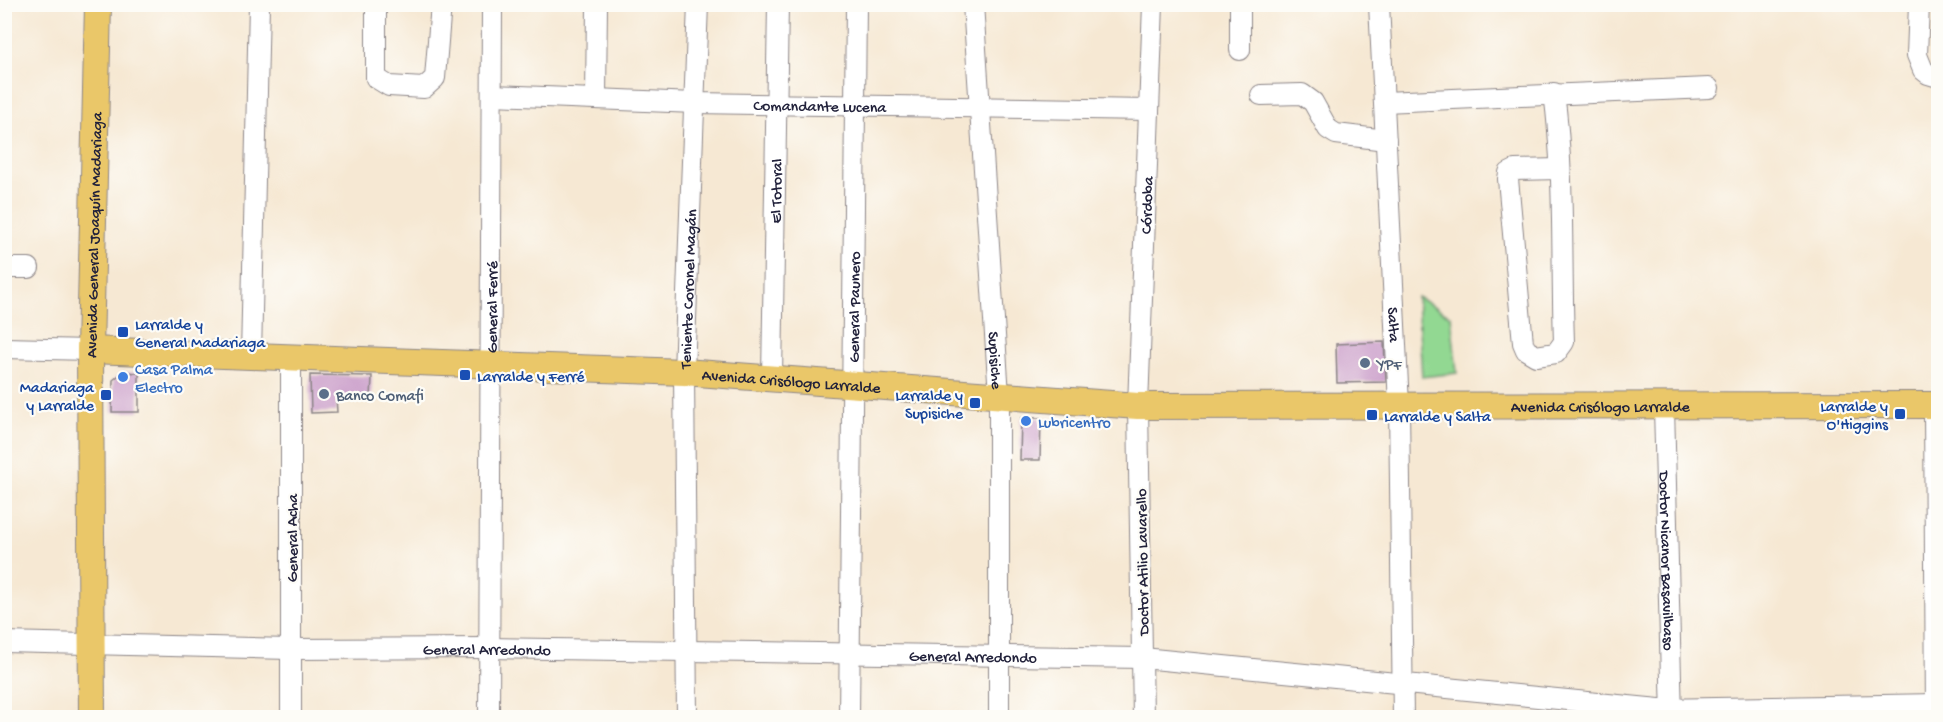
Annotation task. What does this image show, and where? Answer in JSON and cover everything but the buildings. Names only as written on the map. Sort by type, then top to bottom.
[{"type":"main road","name":"Avenida General Joaquín Madariaga","points":[[92,717],[90,350],[98,4]]},
{"type":"main road","name":"Avenida Crisólogo Larralde","points":[[90,350],[684,372],[851,382],[1138,406],[1936,405]]},
{"type":"street","points":[[251,356],[259,4]]},
{"type":"street","points":[[376,4],[376,78],[389,86],[424,88],[435,78],[441,4]]},
{"type":"street","name":"General Ferré","points":[[489,717],[492,4]]},
{"type":"street","points":[[596,98],[597,4]]},
{"type":"street","name":"Teniente Coronel Magán","points":[[687,717],[684,372],[698,4]]},
{"type":"street","name":"El Totoral","points":[[772,377],[778,4]]},
{"type":"street","name":"General Paunero","points":[[849,717],[856,4]]},
{"type":"street","name":"Supisiche","points":[[973,4],[999,395],[999,717]]},
{"type":"street","name":"Córdoba","points":[[1138,406],[1153,4]]},
{"type":"street","points":[[1240,4],[1240,50]]},
{"type":"street","name":"Salta","points":[[1379,4],[1400,405],[1403,717]]},
{"type":"street","points":[[1919,4],[1917,55],[1931,73]]},
{"type":"street","points":[[1384,102],[1708,88]]},
{"type":"street","points":[[1554,93],[1559,169],[1564,342],[1556,353],[1536,356],[1526,351],[1523,343],[1508,179],[1509,173],[1515,170],[1559,169]]},
{"type":"street","points":[[1261,95],[1302,94],[1313,102],[1328,129],[1336,134],[1386,140]]},
{"type":"street","name":"Comandante Lucena","points":[[492,95],[777,105],[1149,110]]},
{"type":"street","points":[[4,268],[29,268]]},
{"type":"street","name":"Avenida Crisólogo Larralde","points":[[4,348],[90,350]]},
{"type":"street","name":"General Acha","points":[[291,358],[291,717]]},
{"type":"street","points":[[1936,405],[1936,709]]},
{"type":"street","name":"Doctor Atilio Lavarello","points":[[1138,406],[1143,717]]},
{"type":"street","name":"Doctor Nicanor Basavilbaso","points":[[1664,407],[1672,713]]},
{"type":"street","name":"General Arredondo","points":[[4,642],[291,649],[489,648],[1143,658],[1403,683],[1672,713],[1936,709]]},
{"type":"green space","points":[[1417,297],[1451,316],[1457,373],[1422,377]]},
{"type":"place","name":"Larralde y General Madariaga","points":[[123,332]]},
{"type":"place","name":"YPF","points":[[1365,363]]},
{"type":"place","name":"Larralde y Ferré","points":[[465,375]]},
{"type":"place","name":"Casa Palma Electro","points":[[123,377]]},
{"type":"place","name":"Banco Comafi","points":[[324,394]]},
{"type":"place","name":"Madariaga y Larralde","points":[[106,395]]},
{"type":"place","name":"Larralde y Supisiche","points":[[975,403]]},
{"type":"place","name":"Larralde y O'Higgins","points":[[1900,414]]},
{"type":"place","name":"Larralde y Salta","points":[[1372,415]]},
{"type":"place","name":"Lubricentro","points":[[1026,421]]}]
